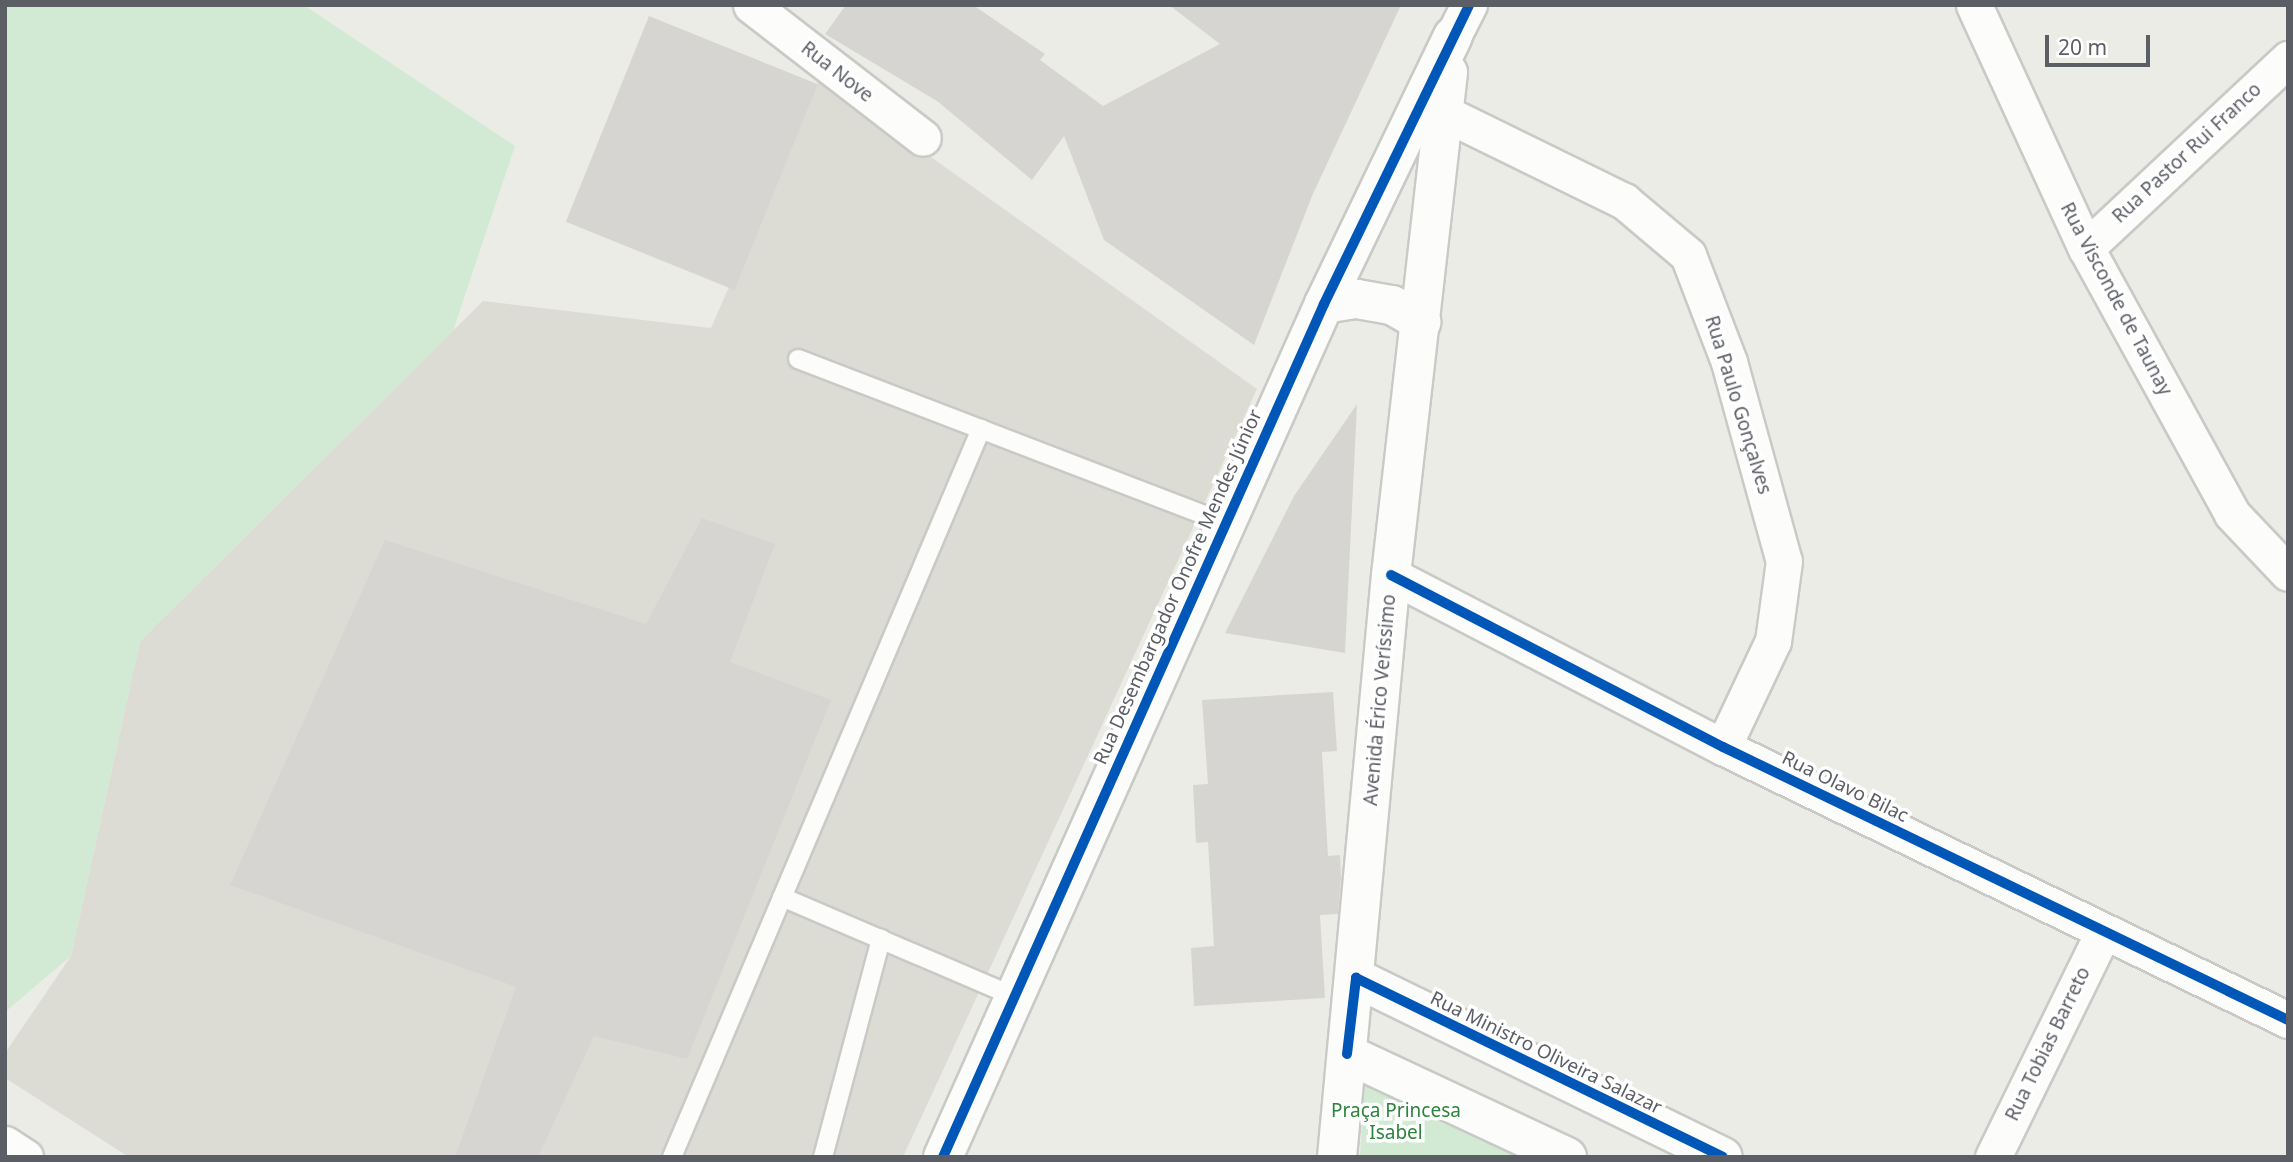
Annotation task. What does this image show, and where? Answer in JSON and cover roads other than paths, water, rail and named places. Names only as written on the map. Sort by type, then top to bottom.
[{"type":"street","name":"Rua Nove","points":[[751,5],[923,138]]},
{"type":"street","name":"Rua Visconde de Taunay","points":[[1974,5],[2085,247],[2232,514],[2288,573]]},
{"type":"street","name":"Avenida Érico Veríssimo","points":[[1337,1157],[1356,978],[1391,575],[1421,322],[1442,111],[1461,20]]},
{"type":"street","name":"Rua Desembargador Onofre Mendes Júnior","points":[[943,1157],[1324,304],[1461,20]]},
{"type":"street","name":"Rua Pastor Rui Franco","points":[[2085,247],[2288,59]]},
{"type":"street","name":"Rua Paulo Gonçalves","points":[[1442,111],[1624,201],[1688,255],[1728,362],[1784,561],[1773,641],[1723,747]]},
{"type":"street","points":[[1324,304],[1357,299],[1392,305],[1421,322]]},
{"type":"street","name":"Rua Olavo Bilac","points":[[1391,575],[1723,747],[2288,1020]]},
{"type":"street","name":"Rua Tobias Barreto","points":[[1993,1157],[2103,932]]},
{"type":"street","name":"Rua Ministro Oliveira Salazar","points":[[1356,978],[1723,1157]]},
{"type":"street","points":[[1347,1054],[1567,1157]]},
{"type":"street","points":[[5,1143],[25,1157]]},
{"type":"lane","points":[[799,359],[1226,523]]},
{"type":"lane","points":[[673,1157],[981,429]]},
{"type":"lane","points":[[782,897],[1015,997]]},
{"type":"lane","points":[[822,1157],[881,939]]},
{"type":"park label","name":"Praça Princesa Isabel","points":[[1396,1122]]}]
